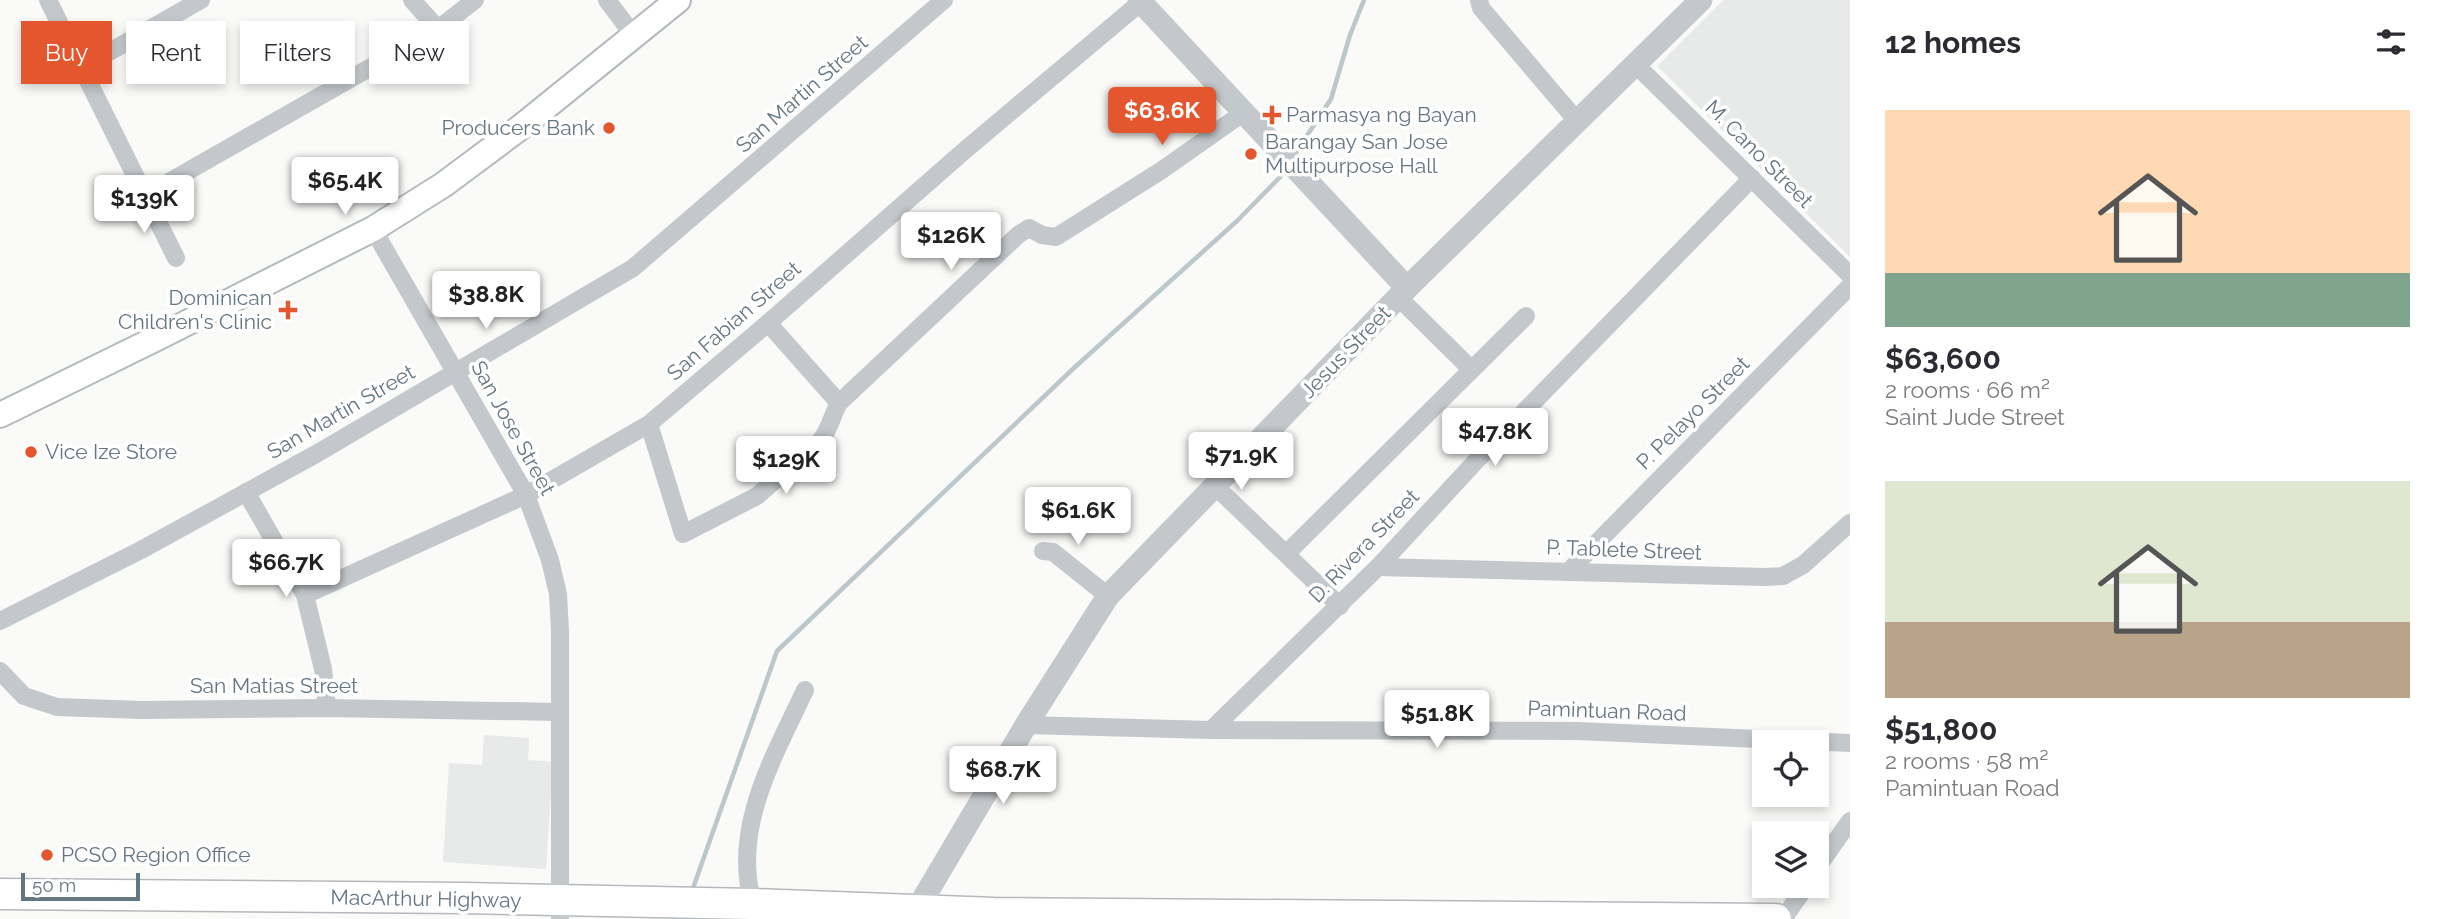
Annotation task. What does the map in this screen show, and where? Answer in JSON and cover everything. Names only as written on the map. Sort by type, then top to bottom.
[{"type":"highway","name":"MacArthur Highway","points":[[0,894],[560,910],[637,903],[748,904],[914,915],[1776,919]]},
{"type":"main road","points":[[0,415],[373,229],[452,178],[521,127],[678,0]]},
{"type":"street","points":[[48,0],[58,21]]},
{"type":"street","points":[[112,50],[201,0]]},
{"type":"street","points":[[412,0],[431,21]]},
{"type":"street","points":[[448,21],[475,0]]},
{"type":"street","points":[[607,0],[634,36]]},
{"type":"street","name":"San Martin Street","points":[[0,621],[141,550],[316,454],[633,268],[944,0]]},
{"type":"street","name":"Jesus Street","points":[[914,915],[1026,725],[1108,596],[1403,293],[1701,0]]},
{"type":"street","points":[[1140,1],[1315,188],[1470,368]]},
{"type":"street","name":"San Fabian Street","points":[[305,595],[526,495],[649,424],[1140,1]]},
{"type":"street","points":[[1479,1],[1481,8],[1578,122]]},
{"type":"street","name":"M. Cano Street","points":[[1636,65],[1850,275]]},
{"type":"street","points":[[146,195],[369,68]]},
{"type":"street","points":[[89,84],[176,258]]},
{"type":"street","points":[[649,424],[682,534],[757,496],[821,440],[839,403],[1017,235],[1028,228],[1042,235],[1056,237],[1162,170],[1243,113]]},
{"type":"street","name":"D. Rivera Street","points":[[1211,730],[1340,606],[1476,461],[1752,178]]},
{"type":"street","name":"San Jose Street","points":[[373,229],[526,495],[550,560],[558,594],[560,631],[560,910]]},
{"type":"street","name":"P. Pelayo Street","points":[[1568,572],[1850,286]]},
{"type":"street","points":[[1287,553],[1525,316]]},
{"type":"street","points":[[768,323],[839,403]]},
{"type":"street","points":[[1215,486],[1340,606]]},
{"type":"street","points":[[246,492],[305,595],[323,669],[327,708]]},
{"type":"street","name":"P. Tablete Street","points":[[1378,567],[1783,576],[1803,565],[1850,523]]},
{"type":"street","points":[[1043,551],[1053,552],[1108,596]]},
{"type":"street","name":"San Matias Street","points":[[0,671],[24,696],[57,708],[327,708],[560,712]]},
{"type":"street","points":[[748,904],[747,868],[751,819],[761,785],[805,690]]},
{"type":"street","name":"Pamintuan Road","points":[[1026,725],[1211,730],[1577,732],[1850,743]]},
{"type":"street","points":[[1829,851],[1850,821]]},
{"type":"street","points":[[1783,919],[1798,898]]},
{"type":"shaded area","points":[[1723,0],[1850,0],[1850,257],[1657,66]]},
{"type":"shaded area","points":[[484,735],[529,738],[528,760],[553,762],[546,869],[443,862],[449,763],[482,765]]},
{"type":"waterway","points":[[1293,157],[1331,99],[1350,35],[1364,0]]},
{"type":"waterway","points":[[692,891],[777,651],[1075,367],[1237,221],[1280,177],[1286,167]]},
{"type":"place","name":"Parmasya ng Bayan","points":[[1272,115]]},
{"type":"place","name":"Producers Bank","points":[[609,128]]},
{"type":"place","name":"Barangay San Jose Multipurpose Hall","points":[[1251,154]]},
{"type":"place","name":"Dominican Children's Clinic","points":[[288,310]]},
{"type":"place","name":"Vice Ize Store","points":[[31,452]]},
{"type":"place","name":"PCSO Region Office","points":[[47,855]]}]
